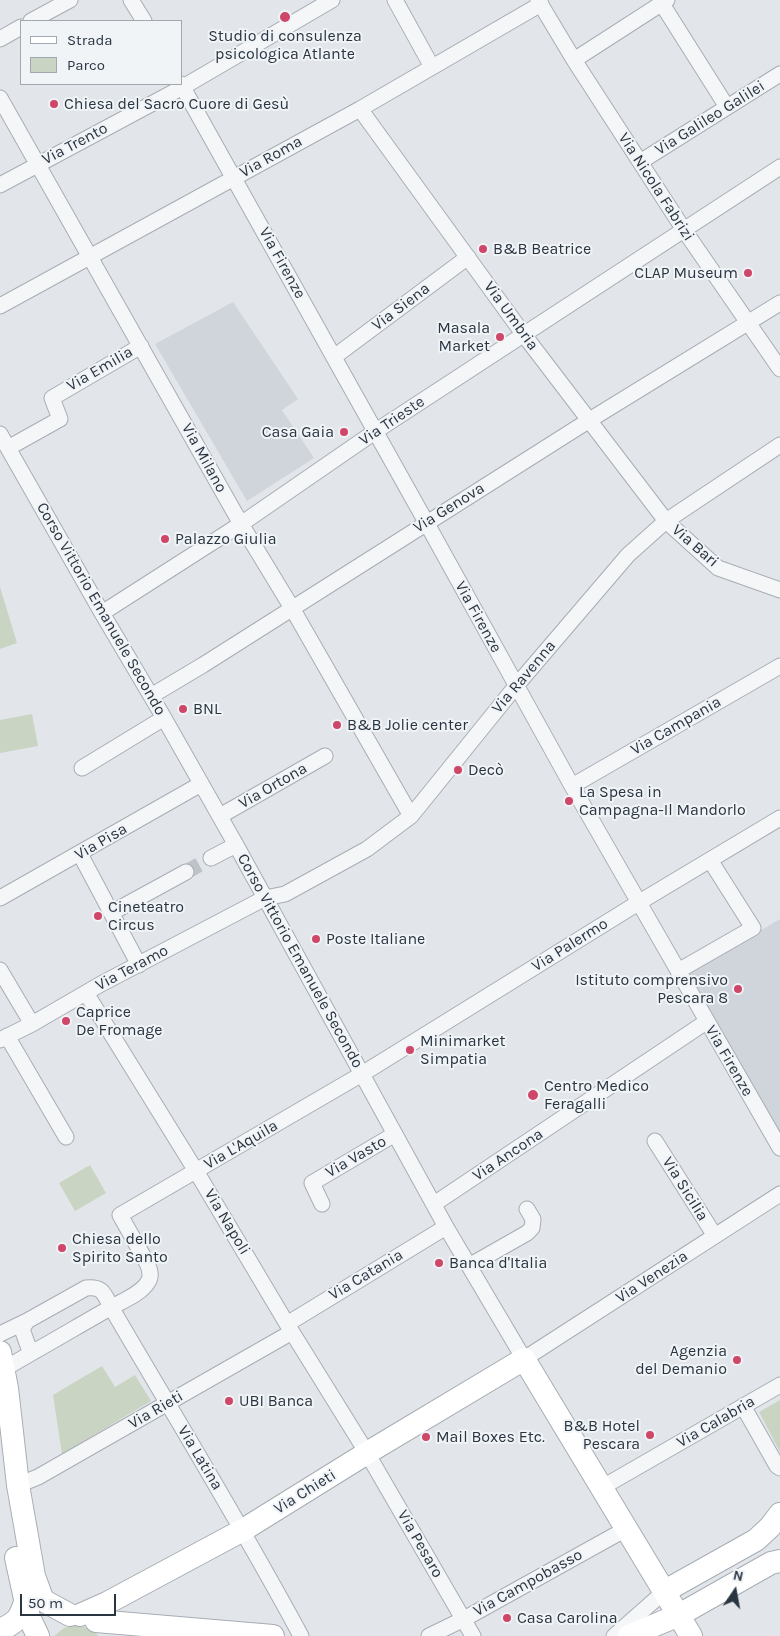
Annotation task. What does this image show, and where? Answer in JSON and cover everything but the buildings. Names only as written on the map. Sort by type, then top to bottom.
[{"type":"main road","name":"Via Chieti","points":[[39,1636],[60,1618],[89,1622],[107,1603],[243,1530],[367,1452],[524,1359]]},
{"type":"main road","name":"Corso Vittorio Emanuele Secondo","points":[[524,1359],[691,1636]]},
{"type":"main road","points":[[2,1360],[18,1485],[34,1576],[40,1593],[46,1602],[89,1622],[226,1634],[273,1636]]},
{"type":"main road","points":[[0,1461],[25,1602],[29,1617],[39,1636]]},
{"type":"main road","points":[[665,1591],[756,1540],[780,1514]]},
{"type":"main road","points":[[630,1636],[679,1615],[770,1563],[780,1561]]},
{"type":"main road","points":[[2,1629],[20,1616],[25,1602]]},
{"type":"street","points":[[33,20],[70,0]]},
{"type":"street","points":[[131,0],[143,20]]},
{"type":"street","name":"Via Trento","points":[[0,185],[332,0]]},
{"type":"street","points":[[395,0],[432,67]]},
{"type":"street","name":"Via Roma","points":[[0,306],[360,109],[539,2]]},
{"type":"street","name":"Via Nicola Fabrizi","points":[[539,2],[574,60],[684,230],[780,369]]},
{"type":"street","points":[[574,60],[665,2],[727,107]]},
{"type":"street","points":[[0,39],[20,28]]},
{"type":"street","name":"Via Galileo Galilei","points":[[640,162],[780,74]]},
{"type":"street","name":"Via Firenze","points":[[182,85],[572,786],[780,1148]]},
{"type":"street","name":"Via Milano","points":[[0,98],[241,524],[292,608],[411,816]]},
{"type":"street","name":"Via Umbria","points":[[360,109],[588,421],[666,521]]},
{"type":"street","name":"Via Trieste","points":[[102,613],[241,524],[376,431],[779,168]]},
{"type":"street","name":"Via Siena","points":[[334,357],[468,256]]},
{"type":"street","name":"Via Genova","points":[[151,696],[426,522],[780,303]]},
{"type":"street","name":"Via Emilia","points":[[8,448],[60,419],[52,398],[141,346]]},
{"type":"street","name":"Corso Vittorio Emanuele Secondo","points":[[0,434],[202,784],[446,1227],[524,1359]]},
{"type":"street","name":"Via Ravenna","points":[[265,898],[285,894],[367,849],[411,816],[516,686],[628,555],[666,521],[780,445]]},
{"type":"street","name":"Via Bari","points":[[666,521],[718,568],[780,590]]},
{"type":"street","name":"Via Campania","points":[[572,786],[780,666]]},
{"type":"street","points":[[82,768],[164,718]]},
{"type":"street","name":"Via Ortona","points":[[220,816],[325,756]]},
{"type":"street","name":"Via Pisa","points":[[0,898],[202,784]]},
{"type":"street","name":"Via Palermo","points":[[362,1074],[638,903],[780,818]]},
{"type":"street","points":[[211,858],[236,845]]},
{"type":"street","points":[[80,854],[139,965]]},
{"type":"street","points":[[678,971],[752,928],[710,860]]},
{"type":"street","points":[[110,913],[186,872]]},
{"type":"street","name":"Via Teramo","points":[[4,1038],[265,898]]},
{"type":"street","points":[[0,970],[32,1024]]},
{"type":"street","name":"Via Napoli","points":[[86,993],[367,1452]]},
{"type":"street","name":"Via Ancona","points":[[434,1204],[706,1022]]},
{"type":"street","points":[[4,1038],[66,1137]]},
{"type":"street","name":"Via L'Aquila","points":[[112,1307],[142,1289],[150,1278],[147,1263],[120,1216],[362,1074]]},
{"type":"street","name":"Via Vasto","points":[[322,1204],[312,1183],[395,1134]]},
{"type":"street","name":"Via Sicilia","points":[[656,1141],[715,1236]]},
{"type":"street","name":"Via Venezia","points":[[524,1359],[780,1194]]},
{"type":"street","points":[[469,1266],[527,1233],[532,1228],[533,1220],[527,1209]]},
{"type":"street","name":"Via Catania","points":[[290,1328],[446,1227]]},
{"type":"street","name":"Via Latina","points":[[27,1321],[86,1288],[94,1287],[101,1289],[167,1404],[243,1530],[301,1636]]},
{"type":"street","points":[[2,1360],[35,1351],[112,1307]]},
{"type":"street","points":[[27,1321],[22,1329],[28,1346],[35,1351]]},
{"type":"street","points":[[0,1334],[27,1321]]},
{"type":"street","name":"Via Rieti","points":[[18,1485],[38,1477],[167,1404],[290,1328]]},
{"type":"street","name":"Via Calabria","points":[[601,1488],[780,1385]]},
{"type":"street","points":[[743,1406],[777,1466],[780,1468]]},
{"type":"street","name":"Via Pesaro","points":[[367,1452],[473,1636]]},
{"type":"street","name":"Via Campobasso","points":[[429,1636],[464,1619],[626,1529]]},
{"type":"street","points":[[614,1636],[665,1591]]},
{"type":"shaded area","points":[[233,302],[298,399],[282,410],[314,458],[247,501],[155,344]]},
{"type":"shaded area","name":"Istituto comprensivo Pescara 8","points":[[780,919],[780,1135],[687,974]]},
{"type":"green space","points":[[0,587],[17,643],[0,649]]},
{"type":"green space","points":[[32,714],[38,746],[0,753],[0,720]]},
{"type":"green space","points":[[90,1165],[106,1193],[75,1211],[59,1183]]},
{"type":"green space","points":[[102,1366],[115,1387],[135,1375],[151,1401],[62,1454],[53,1395]]},
{"type":"green space","points":[[780,1400],[780,1452],[759,1412]]},
{"type":"green space","points":[[77,1625],[90,1629],[99,1636],[54,1636],[64,1628]]},
{"type":"tunnel","points":[[186,872],[211,858]]},
{"type":"place","name":"Studio di consulenza psicologica Atlante","points":[[285,17]]},
{"type":"place","name":"Chiesa del Sacro Cuore di Gesù","points":[[54,104]]},
{"type":"place","name":"B&B Beatrice","points":[[483,249]]},
{"type":"place","name":"CLAP Museum","points":[[748,273]]},
{"type":"place","name":"Masala Market","points":[[500,337]]},
{"type":"place","name":"Casa Gaia","points":[[344,432]]},
{"type":"place","name":"Palazzo Giulia","points":[[165,539]]},
{"type":"place","name":"BNL","points":[[183,709]]},
{"type":"place","name":"B&B Jolie center","points":[[337,725]]},
{"type":"place","name":"Decò","points":[[458,770]]},
{"type":"place","name":"La Spesa in Campagna-Il Mandorlo","points":[[569,801]]},
{"type":"place","name":"Cineteatro Circus","points":[[98,916]]},
{"type":"place","name":"Poste Italiane","points":[[316,939]]},
{"type":"place","name":"Istituto comprensivo Pescara 8","points":[[738,989]]},
{"type":"place","name":"Caprice De Fromage","points":[[66,1021]]},
{"type":"place","name":"Minimarket Simpatia","points":[[410,1050]]},
{"type":"place","name":"Centro Medico Feragalli","points":[[533,1095]]},
{"type":"place","name":"Chiesa dello Spirito Santo","points":[[62,1248]]},
{"type":"place","name":"Banca d'Italia","points":[[439,1263]]},
{"type":"place","name":"Agenzia del Demanio","points":[[737,1360]]},
{"type":"place","name":"UBI Banca","points":[[229,1401]]},
{"type":"place","name":"B&B Hotel Pescara","points":[[650,1435]]},
{"type":"place","name":"Mail Boxes Etc.","points":[[426,1437]]},
{"type":"place","name":"Casa Carolina","points":[[507,1618]]}]
